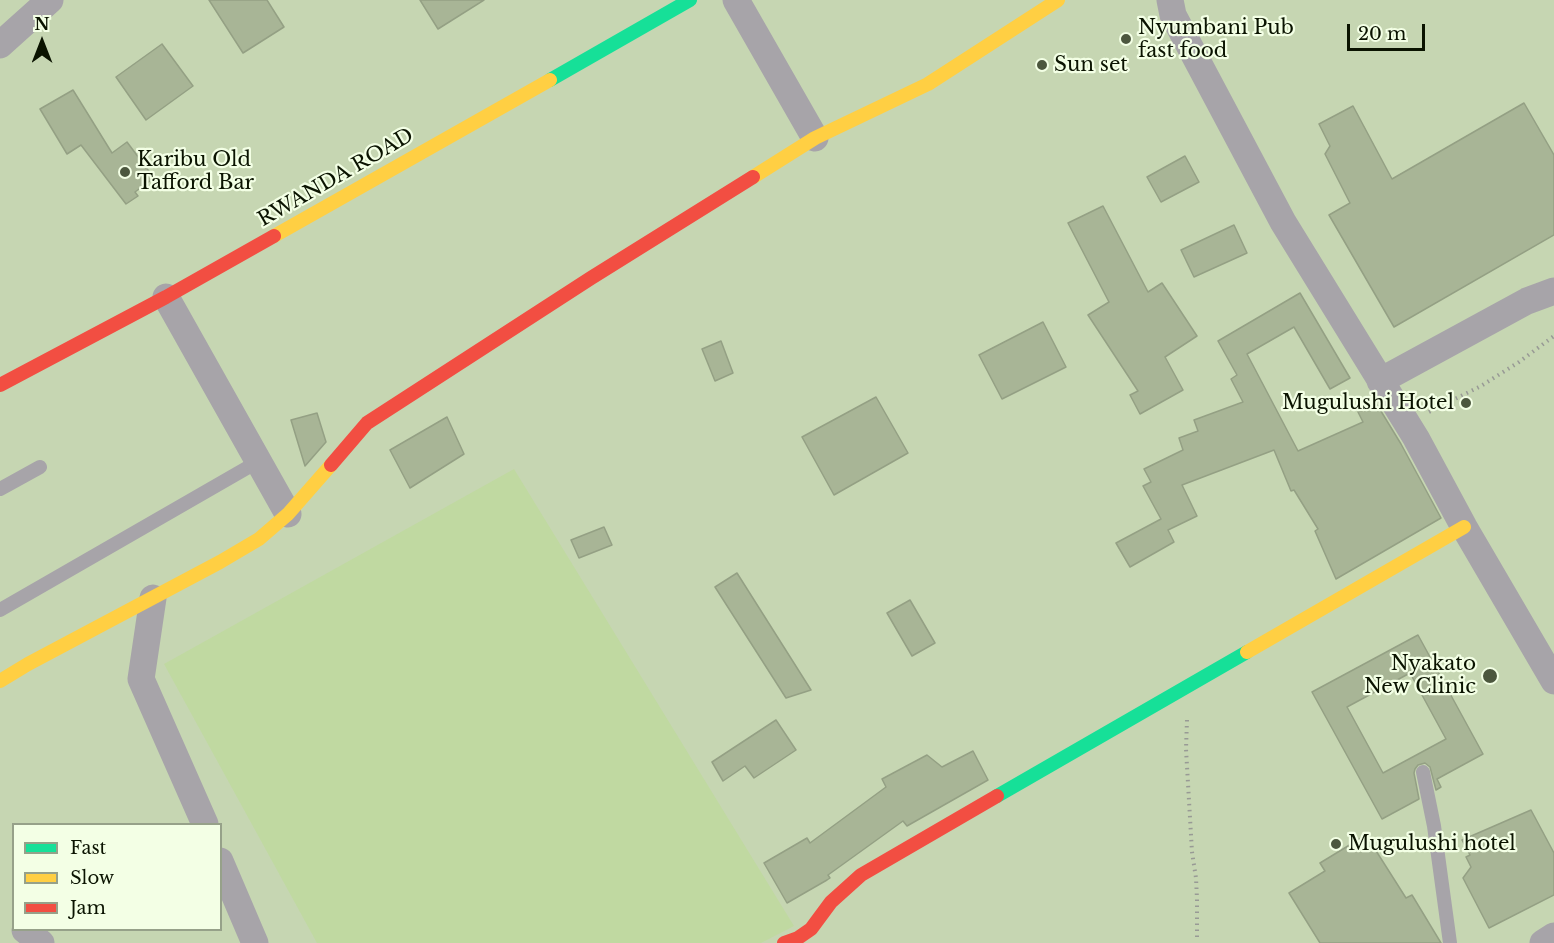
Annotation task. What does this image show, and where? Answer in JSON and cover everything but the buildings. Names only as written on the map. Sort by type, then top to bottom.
[{"type":"main road","name":"RWANDA ROAD","points":[[0,385],[166,297],[690,0]]},
{"type":"main road","points":[[0,681],[259,539],[288,514],[367,423],[591,278],[815,138],[928,84],[1058,0]]},
{"type":"main road","points":[[783,943],[798,938],[811,929],[831,902],[861,875],[1464,527]]},
{"type":"street","points":[[0,45],[51,0]]},
{"type":"street","points":[[736,0],[815,138]]},
{"type":"street","points":[[1170,0],[1173,15],[1283,222],[1407,424],[1554,681]]},
{"type":"street","points":[[1380,381],[1527,301],[1554,291]]},
{"type":"street","points":[[166,297],[288,514]]},
{"type":"street","points":[[153,598],[141,679],[204,823]]},
{"type":"street","points":[[222,866],[255,943]]},
{"type":"street","points":[[27,931],[41,943]]},
{"type":"street","points":[[1543,943],[1554,936]]},
{"type":"lane","points":[[0,610],[259,462]]},
{"type":"lane","points":[[0,489],[40,467]]},
{"type":"lane","points":[[1423,772],[1434,825],[1450,943]]},
{"type":"path","points":[[1407,424],[1481,386],[1554,336]]},
{"type":"path","points":[[1188,686],[1186,749],[1192,852],[1196,879],[1197,938]]},
{"type":"shaded area","points":[[514,469],[794,926],[761,943],[317,943],[164,664]]},
{"type":"traffic: fast","points":[[550,80],[690,0]]},
{"type":"traffic: fast","points":[[997,796],[1247,652]]},
{"type":"traffic: slow","points":[[753,177],[815,138],[928,84],[1058,0]]},
{"type":"traffic: slow","points":[[274,236],[550,80]]},
{"type":"traffic: slow","points":[[0,681],[259,539],[288,514],[331,465]]},
{"type":"traffic: slow","points":[[1247,652],[1464,527]]},
{"type":"traffic: jam","points":[[331,465],[367,423],[591,278],[753,177]]},
{"type":"traffic: jam","points":[[0,385],[166,297],[274,236]]},
{"type":"traffic: jam","points":[[784,943],[798,938],[811,929],[831,902],[861,875],[997,796]]},
{"type":"place","name":"Nyumbani Pub fast food","points":[[1126,39]]},
{"type":"place","name":"Sun set","points":[[1042,65]]},
{"type":"place","name":"Karibu Old Tafford Bar","points":[[125,172]]},
{"type":"place","name":"Mugulushi Hotel","points":[[1466,403]]},
{"type":"place","name":"Nyakato New Clinic","points":[[1490,676]]},
{"type":"place","name":"Mugulushi hotel","points":[[1336,844]]}]
